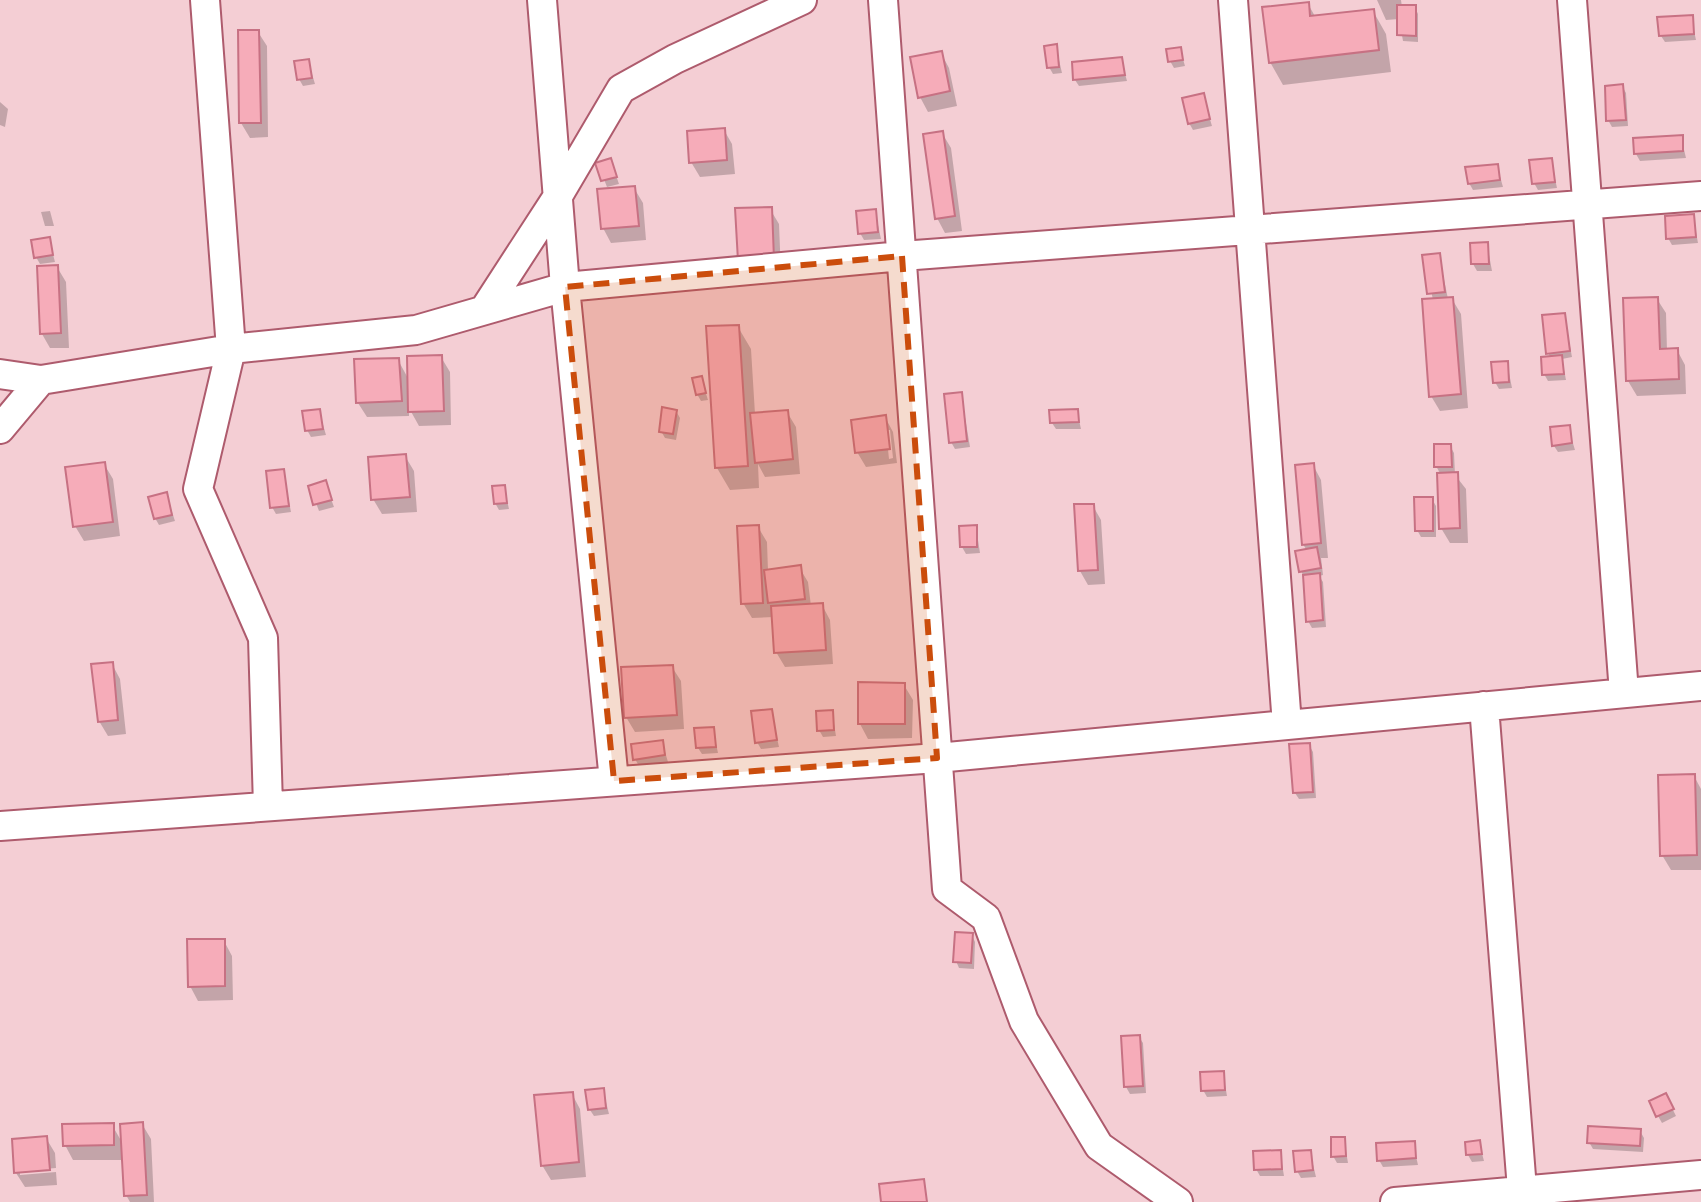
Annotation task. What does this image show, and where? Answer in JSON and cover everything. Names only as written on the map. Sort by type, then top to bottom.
[{"type":"street","points":[[205,0],[231,349],[198,489],[263,638],[268,806]]},
{"type":"street","points":[[542,0],[565,287],[614,781]]},
{"type":"street","points":[[484,310],[558,196],[621,89],[802,0]]},
{"type":"street","points":[[883,0],[947,889],[986,918],[1024,1021],[1099,1146],[1178,1202]]},
{"type":"street","points":[[1233,0],[1287,725]]},
{"type":"street","points":[[1572,0],[1624,693]]},
{"type":"street","points":[[0,374],[41,380],[231,349],[416,330],[565,287],[902,256],[1701,196]]},
{"type":"street","points":[[0,429],[41,380]]},
{"type":"street","points":[[0,826],[937,758],[1701,686]]},
{"type":"street","points":[[1484,706],[1523,1196]]},
{"type":"street","points":[[1395,1202],[1523,1196],[1701,1175]]},
{"type":"highlighted area","points":[[902,256],[937,758],[614,781],[565,287]]},
{"type":"building","points":[[1309,2],[1310,16],[1374,9],[1379,50],[1269,63],[1262,7]]},
{"type":"building","points":[[1397,5],[1416,5],[1416,36],[1397,35]]},
{"type":"building","points":[[1693,15],[1694,34],[1659,36],[1657,17]]},
{"type":"building","points":[[238,30],[259,30],[261,123],[239,123]]},
{"type":"building","points":[[1057,44],[1059,67],[1047,68],[1044,46]]},
{"type":"building","points":[[1181,47],[1183,60],[1168,62],[1166,49]]},
{"type":"building","points":[[942,51],[950,91],[918,98],[910,57]]},
{"type":"building","points":[[1122,57],[1125,75],[1073,80],[1072,62]]},
{"type":"building","points":[[309,59],[312,78],[297,80],[294,61]]},
{"type":"building","points":[[1623,84],[1626,120],[1606,121],[1605,86]]},
{"type":"building","points":[[1204,93],[1210,119],[1188,124],[1182,98]]},
{"type":"building","points":[[725,128],[727,160],[689,163],[687,131]]},
{"type":"building","points":[[943,131],[955,216],[935,219],[923,134]]},
{"type":"building","points":[[1683,135],[1683,151],[1634,154],[1633,138]]},
{"type":"building","points":[[611,158],[617,177],[601,181],[595,163]]},
{"type":"building","points":[[1552,158],[1555,182],[1532,184],[1529,160]]},
{"type":"building","points":[[1498,164],[1500,180],[1468,184],[1465,167]]},
{"type":"building","points":[[635,186],[639,226],[601,229],[597,189]]},
{"type":"building","points":[[772,207],[774,259],[738,261],[735,208]]},
{"type":"building","points":[[876,209],[878,232],[858,234],[856,211]]},
{"type":"building","points":[[1694,214],[1696,237],[1666,239],[1665,216]]},
{"type":"building","points":[[50,237],[53,255],[34,258],[31,240]]},
{"type":"building","points":[[1488,242],[1489,264],[1471,264],[1470,243]]},
{"type":"building","points":[[1440,253],[1445,292],[1427,294],[1422,255]]},
{"type":"building","points":[[58,265],[61,333],[40,334],[37,266]]},
{"type":"building","points":[[1453,297],[1461,394],[1429,397],[1422,299]]},
{"type":"building","points":[[1658,297],[1660,349],[1678,348],[1679,379],[1626,381],[1623,298]]},
{"type":"building","points":[[1565,313],[1570,351],[1546,354],[1542,315]]},
{"type":"building","points":[[739,325],[748,466],[715,468],[706,326]]},
{"type":"building","points":[[442,355],[444,411],[408,412],[407,356]]},
{"type":"building","points":[[1562,355],[1564,374],[1542,375],[1541,357]]},
{"type":"building","points":[[399,358],[402,401],[356,403],[354,359]]},
{"type":"building","points":[[1508,361],[1509,382],[1493,383],[1491,362]]},
{"type":"building","points":[[702,376],[706,393],[696,395],[692,378]]},
{"type":"building","points":[[962,392],[967,441],[949,443],[944,394]]},
{"type":"building","points":[[662,407],[677,410],[673,434],[659,432]]},
{"type":"building","points":[[320,409],[323,429],[305,431],[302,411]]},
{"type":"building","points":[[1078,409],[1079,422],[1050,423],[1049,410]]},
{"type":"building","points":[[788,410],[793,459],[755,463],[750,413]]},
{"type":"building","points":[[886,415],[890,449],[855,453],[851,420]]},
{"type":"building","points":[[1570,425],[1572,443],[1552,446],[1550,427]]},
{"type":"building","points":[[1434,444],[1451,444],[1452,467],[1434,467]]},
{"type":"building","points":[[406,454],[410,497],[371,500],[368,457]]},
{"type":"building","points":[[105,462],[113,522],[73,527],[65,467]]},
{"type":"building","points":[[1314,463],[1321,543],[1302,545],[1295,465]]},
{"type":"building","points":[[284,469],[289,506],[270,508],[266,471]]},
{"type":"building","points":[[1458,472],[1460,528],[1439,529],[1437,473]]},
{"type":"building","points":[[326,480],[332,500],[313,505],[308,486]]},
{"type":"building","points":[[505,485],[507,503],[494,504],[492,486]]},
{"type":"building","points":[[167,492],[172,515],[154,519],[148,497]]},
{"type":"building","points":[[1414,497],[1433,497],[1433,531],[1415,531]]},
{"type":"building","points":[[1074,504],[1094,504],[1098,570],[1078,571]]},
{"type":"building","points":[[759,525],[763,603],[741,604],[737,526]]},
{"type":"building","points":[[977,525],[977,547],[960,547],[959,526]]},
{"type":"building","points":[[1317,547],[1321,568],[1299,572],[1295,551]]},
{"type":"building","points":[[801,565],[805,599],[768,603],[764,570]]},
{"type":"building","points":[[1320,573],[1323,620],[1306,622],[1303,575]]},
{"type":"building","points":[[823,603],[826,650],[774,653],[771,606]]},
{"type":"building","points":[[113,662],[118,720],[98,722],[91,664]]},
{"type":"building","points":[[673,665],[677,715],[624,718],[621,667]]},
{"type":"building","points":[[858,682],[905,683],[905,724],[858,724]]},
{"type":"building","points":[[772,709],[777,740],[755,743],[751,711]]},
{"type":"building","points":[[833,710],[834,730],[817,731],[816,711]]},
{"type":"building","points":[[714,727],[716,747],[696,748],[694,728]]},
{"type":"building","points":[[663,740],[665,755],[633,760],[631,744]]},
{"type":"building","points":[[1310,743],[1313,792],[1293,793],[1289,744]]},
{"type":"building","points":[[1695,774],[1697,855],[1660,856],[1658,775]]},
{"type":"building","points":[[955,932],[973,933],[971,963],[953,962]]},
{"type":"building","points":[[187,939],[225,939],[225,986],[188,987]]},
{"type":"building","points":[[1140,1035],[1143,1086],[1124,1087],[1121,1036]]},
{"type":"building","points":[[1224,1071],[1225,1090],[1201,1091],[1200,1072]]},
{"type":"building","points":[[604,1088],[606,1108],[588,1110],[585,1090]]},
{"type":"building","points":[[573,1092],[579,1162],[541,1166],[534,1095]]},
{"type":"building","points":[[1666,1093],[1674,1109],[1656,1117],[1649,1101]]},
{"type":"building","points":[[143,1122],[147,1195],[124,1196],[120,1124]]},
{"type":"building","points":[[114,1123],[114,1145],[63,1146],[62,1124]]},
{"type":"building","points":[[1588,1126],[1641,1129],[1640,1146],[1587,1143]]},
{"type":"building","points":[[47,1136],[50,1170],[14,1173],[12,1139]]},
{"type":"building","points":[[1331,1137],[1345,1137],[1346,1156],[1331,1157]]},
{"type":"building","points":[[1480,1140],[1482,1154],[1466,1155],[1465,1142]]},
{"type":"building","points":[[1415,1141],[1416,1158],[1377,1161],[1376,1143]]},
{"type":"building","points":[[1281,1150],[1282,1169],[1254,1170],[1253,1151]]},
{"type":"building","points":[[1311,1150],[1313,1170],[1295,1172],[1293,1151]]},
{"type":"building","points":[[924,1179],[927,1202],[881,1202],[879,1184]]}]
